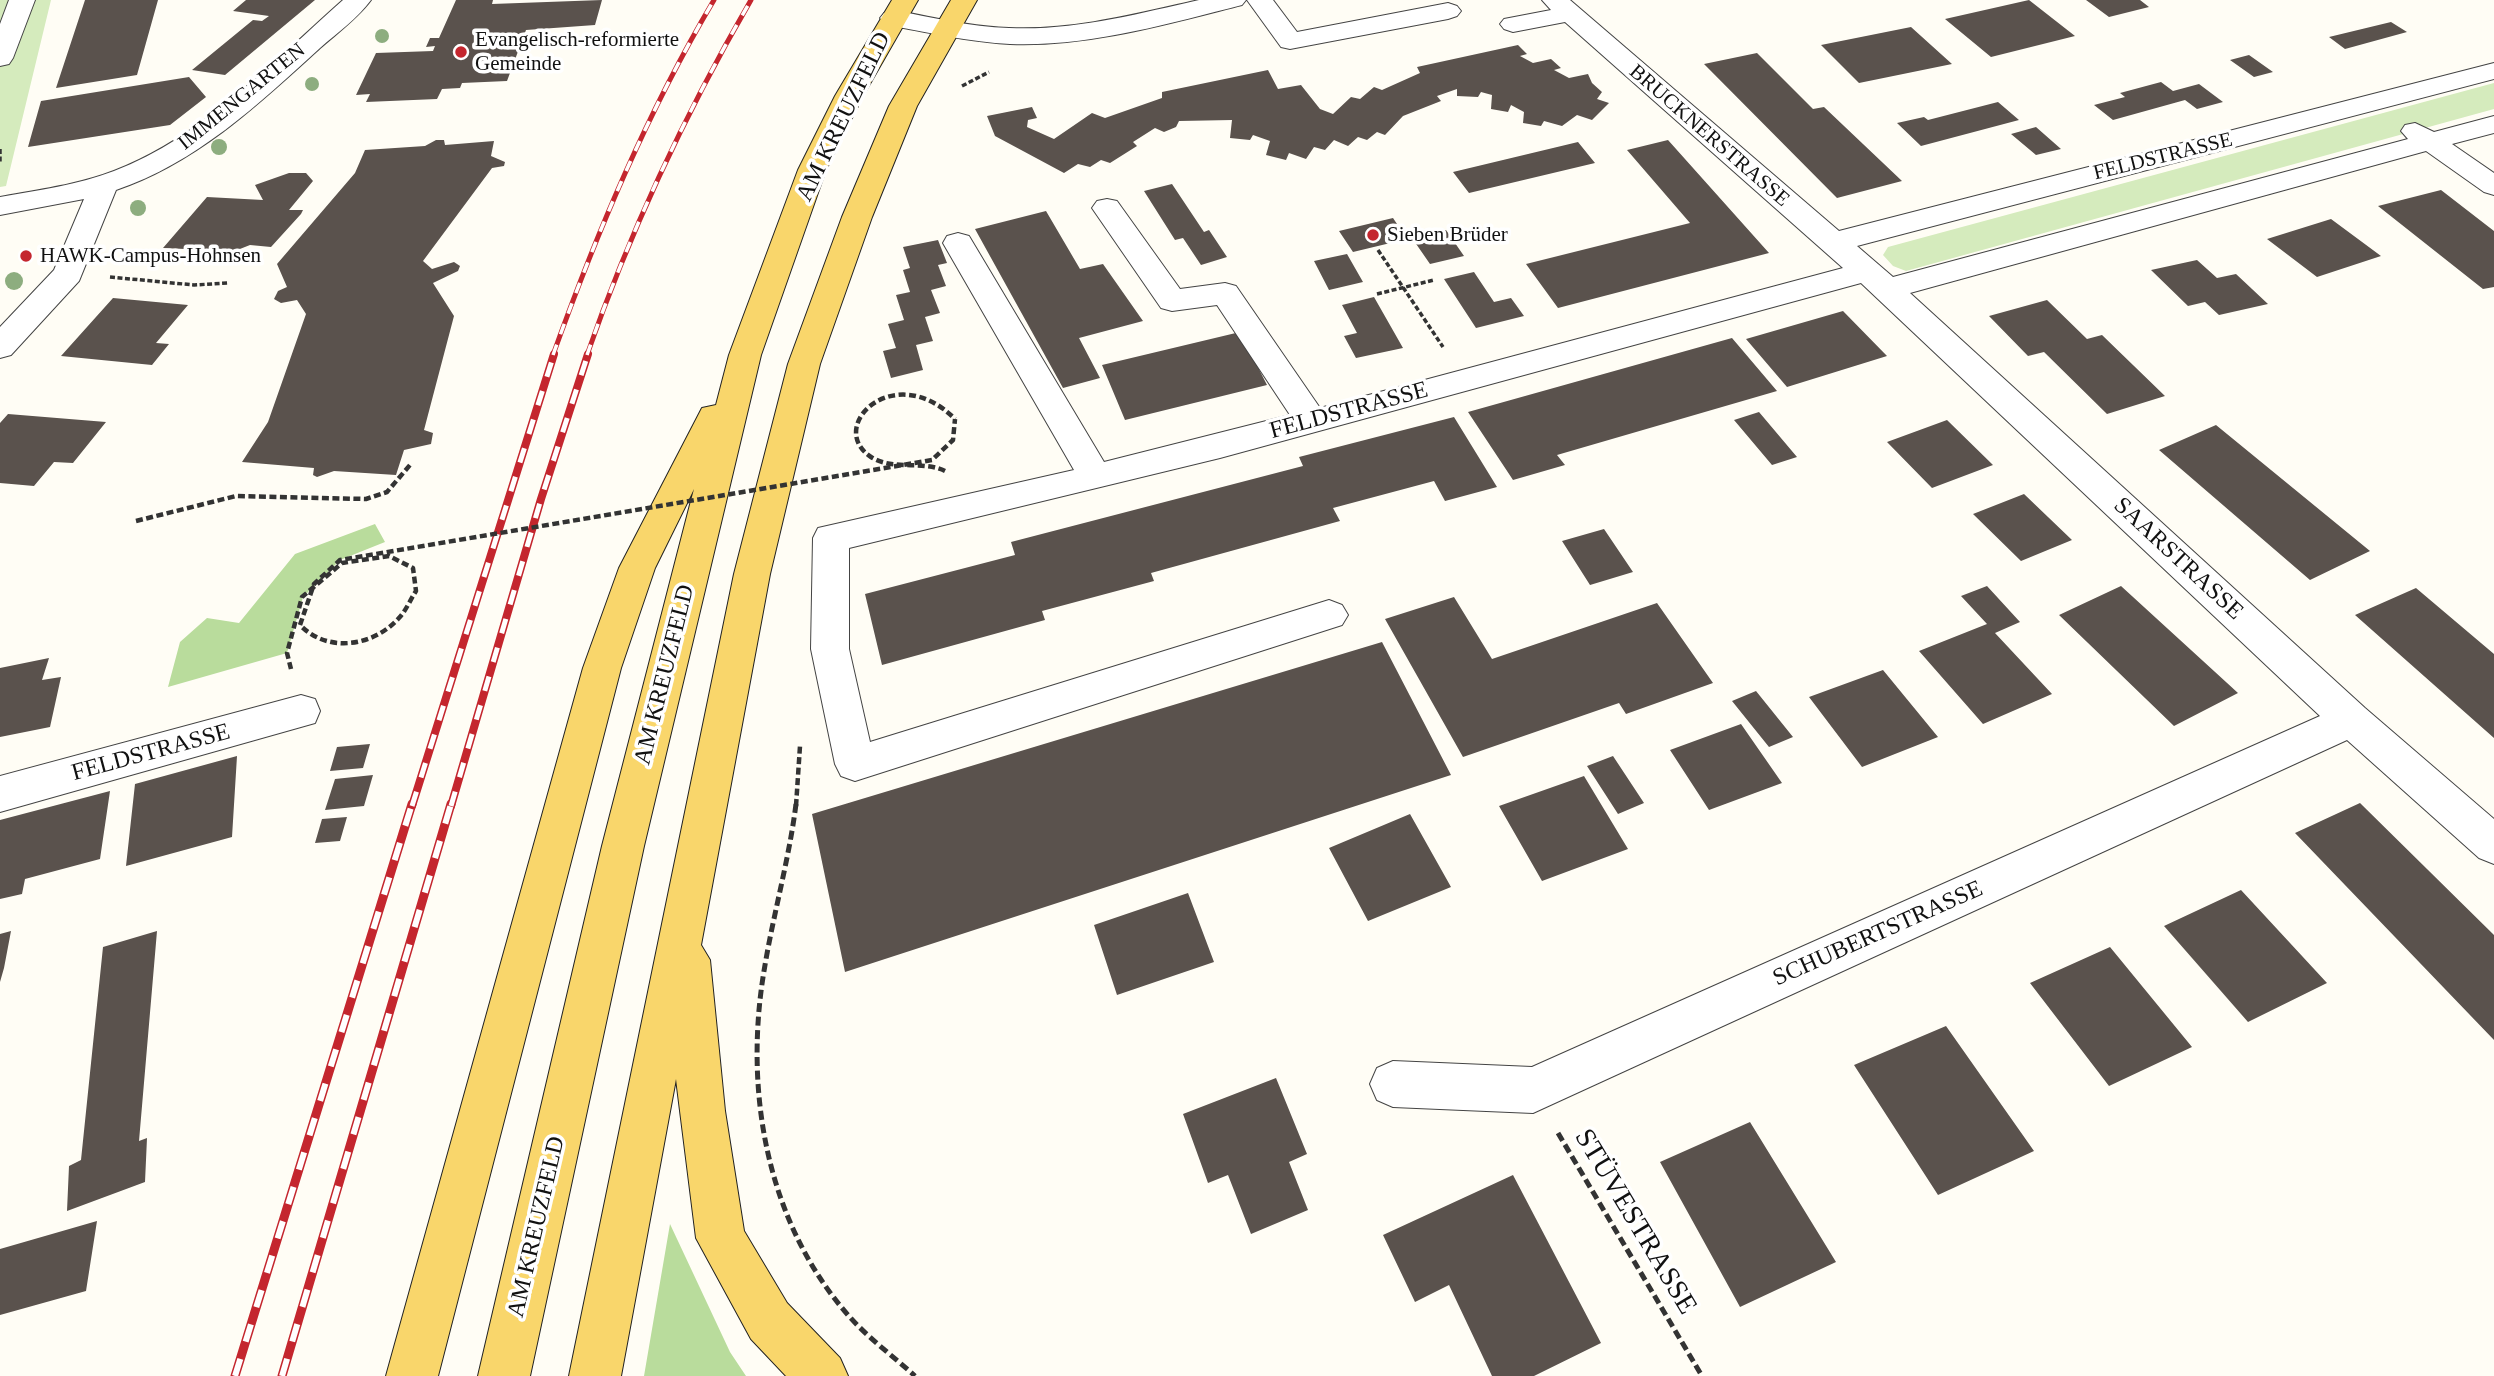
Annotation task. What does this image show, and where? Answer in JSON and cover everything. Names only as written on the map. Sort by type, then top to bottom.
[{"type":"main road","name":"AM KREUZFELD","points":[[504,1376],[623,846],[744,355],[811,170],[899,9]]},
{"type":"main road","name":"AM KREUZFELD","points":[[595,1376],[752,574],[804,364],[857,217],[903,106],[956,14]]},
{"type":"main road","points":[[412,1376],[602,667],[637,568],[744,355]]},
{"type":"main road","points":[[684,916],[702,1111],[721,1238],[769,1321],[822,1376]]},
{"type":"street","points":[[0,58],[22,0]]},
{"type":"street","name":"IMMENGARTEN","points":[[0,206],[104,184],[139,172],[213,125],[358,0]]},
{"type":"street","points":[[899,9],[956,14],[1008,36],[1072,33],[1233,0]]},
{"type":"street","points":[[1260,0],[1290,40],[1448,10]]},
{"type":"street","points":[[1513,24],[1562,7]]},
{"type":"street","name":"BRUCKNERSTRASSE","points":[[1562,7],[1876,280]]},
{"type":"street","name":"FELDSTRASSE","points":[[1832,243],[2494,71]]},
{"type":"street","points":[[2373,103],[2494,186]]},
{"type":"street","name":"FELDSTRASSE","points":[[1329,615],[855,764],[830,649],[831,538],[994,503],[1465,380],[1876,280],[2494,124]]},
{"type":"street","points":[[0,347],[68,274],[104,184]]},
{"type":"street","points":[[1107,208],[1172,301],[1225,293],[1311,422]]},
{"type":"street","points":[[958,243],[1095,476]]},
{"type":"street","name":"SAARSTRASSE","points":[[1876,280],[2351,720],[2494,845]]},
{"type":"street","name":"FELDSTRASSE","points":[[0,794],[302,711]]},
{"type":"street","name":"SCHUBERTSTRASSE","points":[[1393,1084],[1533,1090],[2351,720]]},
{"type":"path","points":[[955,91],[970,80],[1011,63],[1008,36]]},
{"type":"path","points":[[0,149],[0,163]]},
{"type":"path","points":[[1378,250],[1465,380]]},
{"type":"path","points":[[68,274],[194,285],[228,283]]},
{"type":"path","points":[[1377,294],[1434,280]]},
{"type":"path","points":[[302,711],[287,653],[302,597],[342,563],[389,556],[413,568],[416,591],[397,620],[373,636],[336,645],[309,637],[300,625],[314,584],[340,560],[932,460],[953,440],[956,419],[946,405],[933,398],[912,393],[891,395],[874,402],[861,413],[858,440],[866,453],[881,461],[937,466],[994,503]]},
{"type":"path","points":[[135,520],[217,499],[279,495],[319,498],[377,497],[387,492],[410,465]]},
{"type":"path","points":[[800,737],[800,779],[790,846],[760,1002],[755,1082],[768,1169],[808,1258],[850,1317],[915,1376]]},
{"type":"path","name":"STÜVESTRASSE","points":[[1533,1090],[1702,1376]]},
{"type":"green space","points":[[0,0],[51,0],[6,186],[0,187]]},
{"type":"green space","points":[[2494,83],[2494,109],[1906,271],[1893,266],[1883,255],[1888,247]]},
{"type":"green space","points":[[375,524],[385,542],[340,560],[303,597],[287,653],[168,687],[180,642],[207,618],[239,623],[295,554]]},
{"type":"green space","points":[[670,1224],[730,1352],[746,1376],[644,1376]]},
{"type":"building","points":[[85,0],[158,0],[137,75],[56,88]]},
{"type":"building","points":[[246,0],[315,0],[225,75],[192,70],[253,20],[262,21],[269,16],[233,11]]},
{"type":"building","name":"Evangelisch-reformierte Gemeinde","points":[[456,0],[493,0],[492,4],[602,0],[595,25],[526,30],[507,81],[462,83],[460,88],[442,89],[437,99],[366,102],[370,94],[356,95],[376,53],[433,51],[435,46],[426,47],[430,38],[439,38]]},
{"type":"building","points":[[2029,0],[2075,36],[1991,57],[1945,19]]},
{"type":"building","points":[[2086,0],[2140,0],[2149,7],[2109,17]]},
{"type":"building","points":[[2391,22],[2407,32],[2345,49],[2329,37]]},
{"type":"building","points":[[1911,27],[1952,64],[1859,83],[1821,45]]},
{"type":"building","points":[[1518,45],[1527,54],[1520,56],[1533,63],[1551,59],[1561,68],[1554,70],[1569,78],[1588,74],[1592,83],[1602,92],[1597,99],[1609,103],[1592,120],[1577,115],[1562,126],[1544,121],[1541,126],[1523,123],[1524,112],[1511,105],[1508,112],[1491,109],[1492,95],[1481,92],[1478,97],[1457,96],[1457,89],[1437,96],[1441,101],[1403,116],[1385,135],[1377,132],[1367,140],[1358,137],[1348,146],[1334,140],[1325,150],[1314,147],[1306,159],[1289,153],[1286,160],[1266,155],[1270,141],[1253,135],[1250,140],[1230,138],[1232,120],[1179,121],[1176,127],[1164,132],[1155,128],[1133,142],[1137,146],[1110,163],[1101,160],[1090,167],[1078,164],[1064,173],[995,136],[987,116],[1032,107],[1037,118],[1028,120],[1027,127],[1054,139],[1092,113],[1105,118],[1162,98],[1162,92],[1268,70],[1278,89],[1301,85],[1320,109],[1333,114],[1351,97],[1360,99],[1374,87],[1382,90],[1420,73],[1417,67]]},
{"type":"building","points":[[1757,53],[1813,109],[1824,107],[1902,181],[1837,198],[1704,64]]},
{"type":"building","points":[[2249,55],[2273,72],[2254,77],[2230,60]]},
{"type":"building","points":[[189,77],[206,97],[170,125],[28,147],[41,101]]},
{"type":"building","points":[[2161,82],[2173,91],[2199,84],[2223,102],[2197,109],[2185,100],[2113,120],[2094,105],[2125,97],[2120,93]]},
{"type":"building","points":[[1998,102],[2019,120],[1921,146],[1897,123],[1924,117],[1928,120]]},
{"type":"building","points":[[2036,127],[2061,149],[2036,155],[2011,134]]},
{"type":"building","points":[[436,140],[444,140],[445,145],[494,141],[491,156],[505,162],[504,166],[492,168],[423,261],[432,269],[454,262],[460,266],[458,271],[433,283],[454,316],[424,430],[433,433],[431,444],[404,450],[396,475],[334,471],[317,477],[313,475],[314,468],[242,462],[268,422],[306,314],[297,300],[281,303],[274,299],[278,291],[287,287],[277,264],[355,173],[365,150],[425,146]]},
{"type":"building","points":[[1668,140],[1769,253],[1558,308],[1526,264],[1690,223],[1627,150]]},
{"type":"building","points":[[1578,142],[1595,163],[1469,193],[1453,172]]},
{"type":"building","points":[[289,173],[306,173],[313,181],[289,210],[303,210],[301,214],[271,247],[250,245],[212,260],[207,250],[163,248],[207,197],[263,200],[255,185]]},
{"type":"building","points":[[1172,184],[1204,232],[1209,230],[1227,257],[1201,265],[1183,238],[1175,240],[1144,191]]},
{"type":"building","points":[[2441,190],[2494,231],[2494,287],[2483,289],[2378,206]]},
{"type":"building","points":[[1046,211],[1080,269],[1103,264],[1143,321],[1079,338],[1100,378],[1063,388],[975,229]]},
{"type":"building","name":"Sieben Brüder","points":[[1393,218],[1407,239],[1353,252],[1339,231]]},
{"type":"building","points":[[2331,219],[2381,256],[2317,277],[2267,239]]},
{"type":"building","points":[[1446,230],[1464,256],[1430,264],[1412,238]]},
{"type":"building","points":[[938,240],[947,263],[938,265],[946,286],[931,290],[940,313],[925,317],[933,341],[916,345],[923,370],[891,378],[883,351],[896,348],[888,324],[904,320],[896,295],[910,292],[903,270],[910,268],[903,247]]},
{"type":"building","points":[[1347,254],[1363,282],[1329,290],[1314,261]]},
{"type":"building","points":[[2197,260],[2217,278],[2236,274],[2268,304],[2219,315],[2205,302],[2188,306],[2151,270]]},
{"type":"building","points":[[1474,272],[1494,302],[1511,298],[1524,316],[1476,328],[1444,279]]},
{"type":"building","points":[[1374,297],[1403,348],[1356,358],[1344,336],[1357,333],[1342,305]]},
{"type":"building","points":[[113,298],[188,305],[156,343],[169,344],[152,365],[61,356]]},
{"type":"building","points":[[2047,300],[2087,339],[2102,335],[2165,396],[2107,414],[2044,352],[2028,356],[1989,316]]},
{"type":"building","points":[[1843,311],[1887,356],[1787,387],[1746,339]]},
{"type":"building","points":[[1240,332],[1267,385],[1125,420],[1102,365]]},
{"type":"building","points":[[1732,338],[1777,391],[1557,455],[1565,465],[1513,480],[1468,412]]},
{"type":"building","points":[[1759,412],[1797,457],[1772,465],[1734,420]]},
{"type":"building","points":[[8,414],[106,422],[73,463],[54,462],[34,486],[0,483],[0,423]]},
{"type":"building","points":[[1454,417],[1497,487],[1445,501],[1434,481],[1333,508],[1340,521],[1151,573],[1154,581],[1042,611],[1045,620],[882,665],[865,594],[1015,555],[1011,542],[1303,466],[1299,457]]},
{"type":"building","points":[[1947,420],[1993,465],[1932,488],[1887,442]]},
{"type":"building","points":[[2216,425],[2370,551],[2310,580],[2159,450]]},
{"type":"building","points":[[2024,494],[2072,540],[2021,561],[1973,514]]},
{"type":"building","points":[[1604,529],[1633,572],[1590,585],[1562,541]]},
{"type":"building","points":[[1987,586],[2020,622],[1995,633],[2052,694],[1983,724],[1919,651],[1987,624],[1961,596]]},
{"type":"building","points":[[2121,586],[2238,693],[2174,726],[2059,615]]},
{"type":"building","points":[[2416,588],[2494,654],[2494,738],[2355,615]]},
{"type":"building","points":[[1454,597],[1492,659],[1657,603],[1713,683],[1626,714],[1619,703],[1463,757],[1385,619]]},
{"type":"building","points":[[1382,642],[1451,775],[845,972],[812,814]]},
{"type":"building","points":[[49,658],[42,680],[61,677],[50,727],[0,737],[0,668]]},
{"type":"building","points":[[1883,670],[1938,737],[1862,767],[1809,697]]},
{"type":"building","points":[[1756,691],[1793,737],[1769,747],[1732,701]]},
{"type":"building","points":[[1741,724],[1782,783],[1709,810],[1670,750]]},
{"type":"building","points":[[370,744],[363,768],[330,771],[337,747]]},
{"type":"building","points":[[237,756],[232,837],[126,866],[135,784]]},
{"type":"building","points":[[1613,756],[1644,803],[1618,814],[1587,766]]},
{"type":"building","points":[[373,775],[364,806],[325,810],[335,779]]},
{"type":"building","points":[[1584,776],[1628,849],[1542,881],[1499,806]]},
{"type":"building","points":[[110,791],[100,859],[25,879],[22,894],[0,899],[0,820]]},
{"type":"building","points":[[2360,803],[2494,935],[2494,1040],[2295,833]]},
{"type":"building","points":[[1410,814],[1451,887],[1368,921],[1329,848]]},
{"type":"building","points":[[347,817],[340,841],[315,843],[322,819]]},
{"type":"building","points":[[2241,890],[2327,983],[2248,1022],[2164,926]]},
{"type":"building","points":[[1188,893],[1214,962],[1117,995],[1094,925]]},
{"type":"building","points":[[11,931],[4,968],[0,982],[0,934]]},
{"type":"building","points":[[157,931],[139,1141],[147,1138],[145,1182],[67,1211],[69,1166],[81,1160],[103,947]]},
{"type":"building","points":[[2110,947],[2192,1047],[2109,1086],[2030,983]]},
{"type":"building","points":[[1946,1026],[2034,1151],[1938,1195],[1854,1065]]},
{"type":"building","points":[[1276,1078],[1307,1154],[1289,1162],[1308,1210],[1251,1234],[1228,1175],[1208,1183],[1183,1114]]},
{"type":"building","points":[[1750,1122],[1836,1262],[1740,1307],[1660,1162]]},
{"type":"building","points":[[1513,1175],[1601,1343],[1534,1376],[1492,1376],[1449,1285],[1415,1302],[1383,1235]]},
{"type":"building","points":[[97,1221],[86,1291],[0,1315],[0,1249]]},
{"type":"railway","points":[[553,355],[625,174],[667,86],[714,0]]},
{"type":"railway","points":[[587,355],[621,263],[660,174],[751,0]]},
{"type":"railway","points":[[412,806],[554,354]]},
{"type":"railway","points":[[451,806],[541,499],[588,354]]},
{"type":"railway","points":[[235,1376],[412,804]]},
{"type":"railway","points":[[282,1376],[451,804]]},
{"type":"place","name":"Evangelisch-reformierte Gemeinde","points":[[461,52]]},
{"type":"place","name":"Sieben Brüder","points":[[1373,235]]},
{"type":"place","name":"HAWK-Campus-Hohnsen","points":[[26,256]]}]
